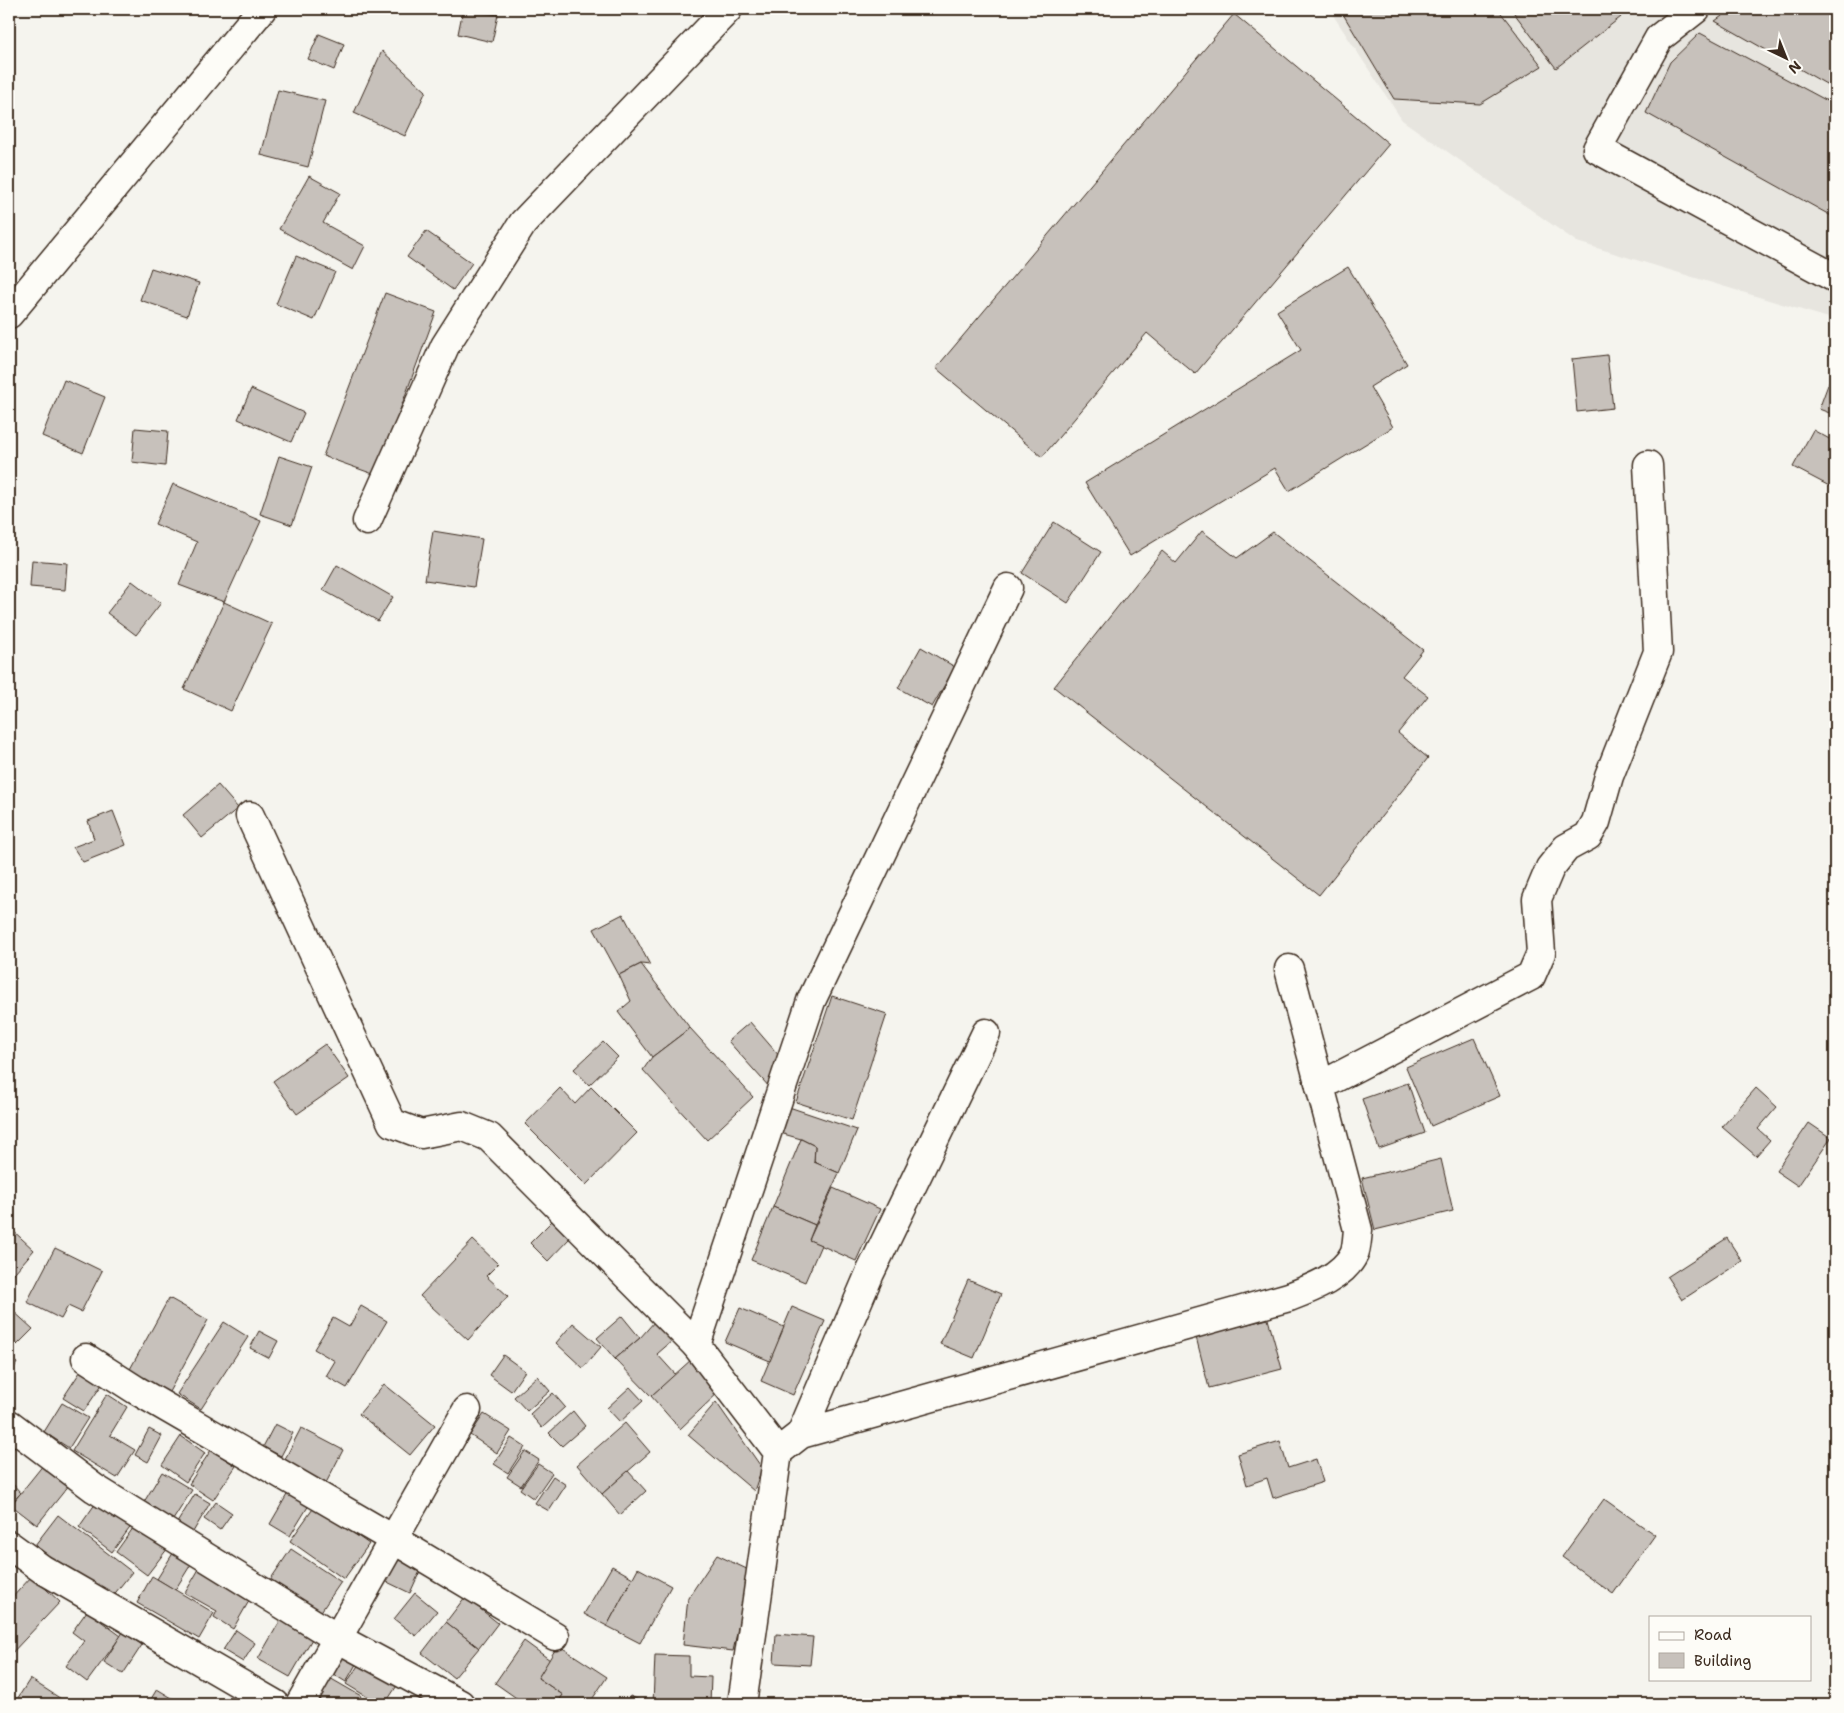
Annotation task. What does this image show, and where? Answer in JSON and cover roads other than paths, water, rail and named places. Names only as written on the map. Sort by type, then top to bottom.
[{"type":"street","points":[[9,314],[262,9]]},
{"type":"street","points":[[367,521],[445,346],[523,223],[728,9]]},
{"type":"street","points":[[1696,9],[1659,38],[1598,149],[1835,278]]},
{"type":"street","points":[[1320,1086],[1531,976],[1542,953],[1537,899],[1550,868],[1566,848],[1588,836],[1596,822],[1609,776],[1658,652],[1648,465]]},
{"type":"street","points":[[696,1345],[811,1001],[1008,588]]},
{"type":"street","points":[[250,816],[392,1124],[421,1134],[462,1126],[489,1137],[696,1345],[778,1452]]},
{"type":"street","points":[[742,1704],[778,1452],[801,1434],[1289,1297],[1324,1283],[1342,1268],[1354,1254],[1358,1230],[1289,969]]},
{"type":"street","points":[[801,1434],[870,1274],[986,1033]]},
{"type":"street","points":[[86,1358],[136,1390],[393,1539],[555,1636]]},
{"type":"street","points":[[300,1704],[467,1410]]},
{"type":"street","points":[[9,1424],[94,1488],[337,1638],[460,1704]]},
{"type":"street","points":[[9,1544],[42,1569],[275,1704]]}]
